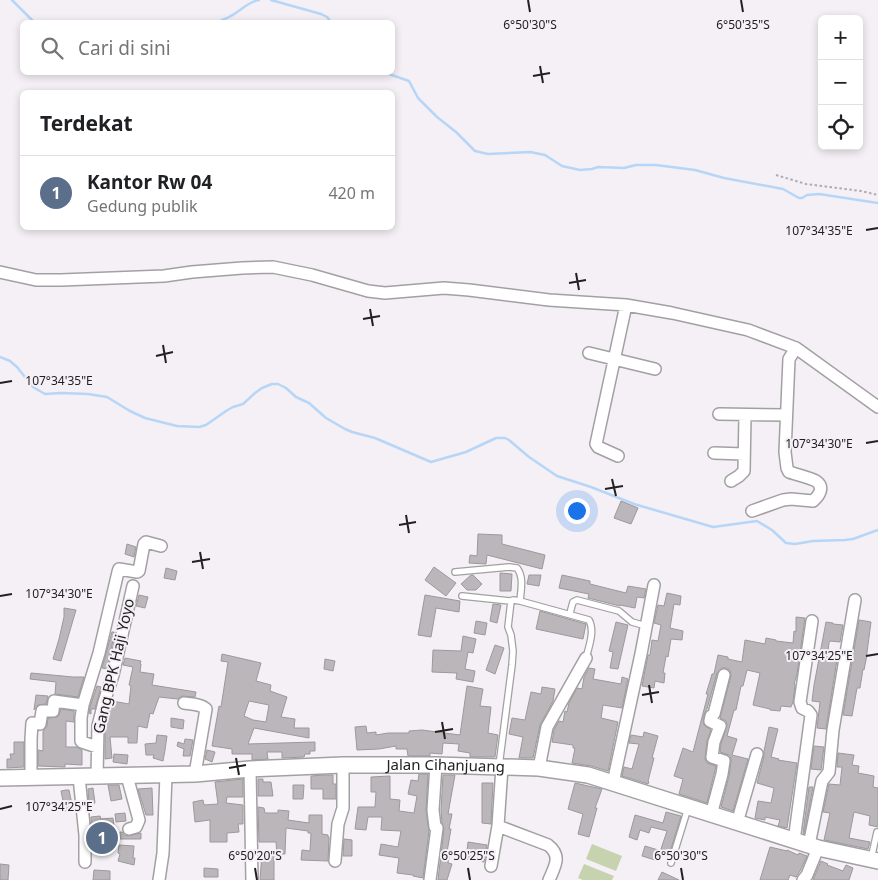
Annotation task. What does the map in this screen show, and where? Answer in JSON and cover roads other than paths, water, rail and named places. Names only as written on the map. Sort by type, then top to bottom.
[{"type":"main road","name":"Jalan Cihanjuang","points":[[0,778],[195,774],[250,769],[343,765],[539,768],[588,776],[814,847],[874,860]]},
{"type":"street","points":[[0,272],[36,280],[62,280],[164,276],[200,271],[273,267],[312,275],[368,291],[391,293],[444,288],[549,300],[626,305],[748,330],[796,348],[878,407]]},
{"type":"street","points":[[618,456],[598,447],[596,444],[626,305]]},
{"type":"street","points":[[752,511],[782,500],[813,501],[818,497],[820,491],[819,484],[816,481],[789,472],[787,468],[785,452],[789,359],[796,348]]},
{"type":"street","points":[[589,352],[655,369]]},
{"type":"street","points":[[718,414],[786,415]]},
{"type":"street","points":[[731,481],[744,471],[745,414]]},
{"type":"street","points":[[714,453],[744,454]]},
{"type":"street","points":[[97,747],[81,741],[81,718],[118,572],[119,569],[139,571],[146,542],[161,546]]},
{"type":"street","points":[[613,784],[654,585]]},
{"type":"street","name":"Gang BPK Haji Yoyo","points":[[96,776],[98,726],[113,675],[133,586]]},
{"type":"street","points":[[803,880],[807,875],[814,847],[822,781],[829,772],[833,730],[855,600]]},
{"type":"street","points":[[791,840],[811,715],[802,708],[800,702],[812,621]]},
{"type":"street","points":[[539,768],[546,727],[586,658]]},
{"type":"street","points":[[712,815],[724,761],[711,756],[720,726],[710,721],[724,675]]},
{"type":"street","points":[[31,778],[32,724],[40,724],[42,711],[52,711],[54,701],[83,705]]},
{"type":"street","points":[[184,702],[206,709],[195,774]]},
{"type":"street","points":[[737,822],[757,754]]},
{"type":"street","points":[[335,861],[338,824],[343,808],[343,765]]},
{"type":"street","points":[[430,880],[438,828],[435,827],[433,810],[436,765]]},
{"type":"street","points":[[491,866],[498,826],[500,768]]},
{"type":"street","points":[[250,769],[252,880]]},
{"type":"street","points":[[159,880],[163,853],[166,775]]},
{"type":"street","points":[[127,776],[139,820],[136,827],[129,829]]},
{"type":"street","points":[[79,777],[85,835],[85,862]]},
{"type":"street","points":[[791,840],[797,782]]},
{"type":"street","points":[[498,826],[548,845],[553,849],[557,859],[549,880]]},
{"type":"lane","points":[[455,572],[509,567],[517,568],[521,573],[520,600]]},
{"type":"lane","points":[[462,596],[511,601],[520,600],[570,613],[590,621],[592,632],[586,658]]},
{"type":"lane","points":[[570,613],[573,602],[577,600],[620,611],[632,622],[646,626]]},
{"type":"lane","points":[[500,768],[513,651],[508,627],[511,601]]},
{"type":"lane","points":[[672,864],[689,808]]},
{"type":"lane","points":[[874,860],[877,832]]},
{"type":"waterway","points":[[12,0],[32,20]]},
{"type":"waterway","points":[[222,20],[259,0]]},
{"type":"waterway","points":[[271,0],[321,14],[329,20]]},
{"type":"waterway","points":[[392,75],[409,81],[418,98],[475,151],[488,154],[530,152],[545,155],[562,166],[580,170],[598,167],[624,168],[636,165],[656,165],[695,170],[724,178],[783,189],[799,198],[819,194],[878,203]]},
{"type":"waterway","points":[[0,357],[10,361],[33,387],[45,394],[88,394],[107,397],[145,418],[177,426],[199,427],[206,425],[233,407],[243,404],[262,388],[278,384],[296,397],[309,403],[326,418],[345,429],[375,438],[431,462],[466,452],[496,438],[505,438],[557,476],[634,504],[713,527],[757,521],[772,530],[786,543],[795,544],[853,539],[878,530]]},
{"type":"place","name":"Kantor Rw 04","points":[[102,838]]}]
